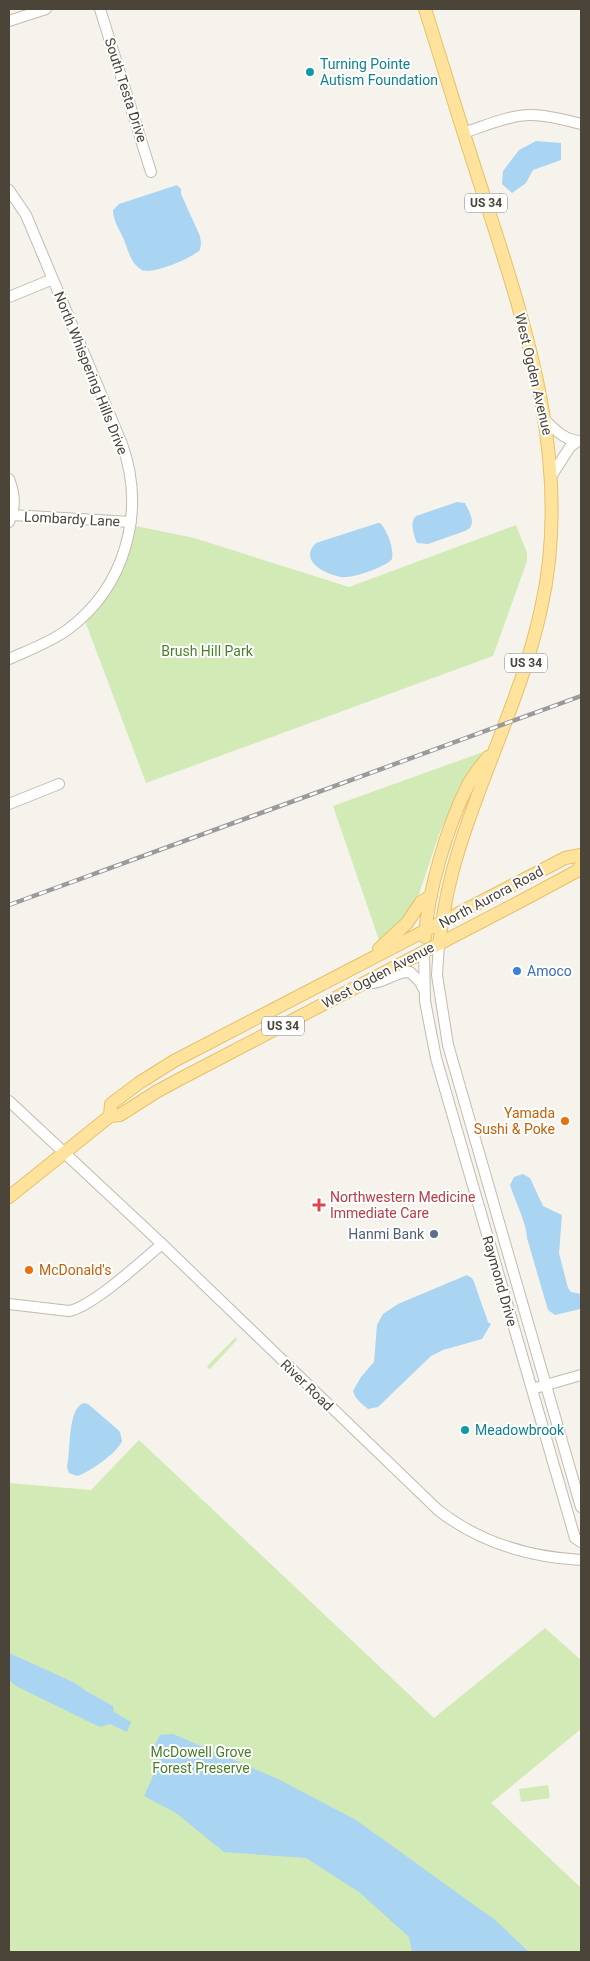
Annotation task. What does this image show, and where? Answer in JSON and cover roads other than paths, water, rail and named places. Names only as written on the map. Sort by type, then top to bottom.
[{"type":"main road","name":"West Ogden Avenue","points":[[9,1197],[110,1116],[120,1115],[180,1079],[439,944],[444,903],[459,847],[524,672],[542,606],[551,534],[552,475],[546,421],[528,337],[425,9]]},
{"type":"main road","name":"West Ogden Avenue","points":[[362,963],[407,923],[422,902],[431,896],[445,843],[468,784],[496,745]]},
{"type":"main road","name":"North Aurora Road","points":[[295,997],[565,858],[581,855]]},
{"type":"main road","name":"North Aurora Road","points":[[439,944],[577,871],[581,865]]},
{"type":"main road","name":"Raymond Drive","points":[[424,952],[431,896]]},
{"type":"main road","name":"West Ogden Avenue","points":[[110,1116],[111,1104],[153,1074],[295,997]]},
{"type":"street","points":[[9,21],[46,9]]},
{"type":"street","name":"South Testa Drive","points":[[100,9],[151,172]]},
{"type":"street","points":[[464,133],[510,118],[530,115],[552,117],[581,124]]},
{"type":"street","name":"North Whispering Hills Drive","points":[[9,190],[26,215],[126,456],[133,512],[122,559],[98,600],[82,618],[59,635],[9,659]]},
{"type":"street","points":[[9,297],[53,279]]},
{"type":"street","points":[[546,421],[560,435],[579,441]]},
{"type":"street","points":[[552,475],[570,447],[579,441]]},
{"type":"street","points":[[9,479],[14,497],[10,519]]},
{"type":"street","name":"Lombardy Lane","points":[[10,519],[131,522]]},
{"type":"street","points":[[9,804],[59,784]]},
{"type":"street","name":"Raymond Drive","points":[[439,944],[438,975],[448,1045],[581,1507]]},
{"type":"street","name":"Raymond Drive","points":[[424,952],[425,991],[429,1026],[436,1058],[575,1538],[581,1542]]},
{"type":"street","points":[[364,983],[378,982],[402,971],[410,972],[420,982],[425,991]]},
{"type":"street","name":"River Road","points":[[9,1100],[162,1244],[395,1470],[448,1518],[478,1536],[505,1547],[545,1556],[581,1560]]},
{"type":"street","points":[[9,1304],[69,1311],[76,1310],[89,1302],[162,1244]]},
{"type":"street","points":[[532,1389],[581,1374]]},
{"type":"water","points":[[536,141],[561,143],[561,160],[533,170],[526,183],[512,193],[502,184],[503,171],[519,150]]},
{"type":"water","points":[[177,185],[181,189],[181,194],[200,236],[200,250],[172,265],[154,270],[142,270],[130,256],[115,222],[113,210],[119,204]]},
{"type":"water","points":[[457,502],[465,503],[468,509],[472,519],[470,528],[428,544],[417,543],[412,526],[416,516]]},
{"type":"water","points":[[378,523],[386,531],[392,550],[392,559],[383,565],[360,574],[341,577],[321,570],[312,561],[311,550],[316,543]]},
{"type":"water","points":[[523,1174],[530,1178],[543,1206],[562,1215],[559,1253],[568,1288],[571,1292],[581,1294],[580,1309],[555,1315],[548,1310],[525,1226],[510,1185],[514,1177]]},
{"type":"water","points":[[467,1275],[474,1282],[488,1322],[491,1324],[482,1339],[443,1350],[431,1356],[378,1407],[368,1409],[357,1399],[353,1391],[361,1377],[374,1362],[377,1325],[383,1314],[398,1304]]},
{"type":"water","points":[[84,1403],[88,1404],[120,1432],[122,1441],[115,1451],[103,1461],[89,1471],[77,1476],[69,1473],[67,1467],[72,1421],[79,1407]]},
{"type":"water","points":[[9,1653],[75,1683],[113,1706],[114,1712],[131,1722],[127,1732],[110,1724],[100,1727],[16,1686],[9,1680]]},
{"type":"water","points":[[173,1734],[278,1779],[356,1820],[495,1920],[529,1952],[412,1952],[409,1937],[359,1892],[306,1858],[224,1852],[176,1813],[144,1796],[160,1760],[153,1748],[160,1735]]},
{"type":"railway","points":[[9,905],[581,696]]},
{"type":"place","name":"Turning Pointe Autism Foundation","points":[[310,72]]},
{"type":"place","name":"Amoco","points":[[517,971]]},
{"type":"place","name":"Yamada Sushi & Poke","points":[[565,1121]]},
{"type":"place","name":"Northwestern Medicine Immediate Care","points":[[319,1205]]},
{"type":"place","name":"Hanmi Bank","points":[[434,1234]]},
{"type":"place","name":"McDonald's","points":[[29,1270]]},
{"type":"place","name":"Meadowbrook","points":[[465,1430]]},
{"type":"park label","name":"Brush Hill Park","points":[[207,651]]},
{"type":"park label","name":"McDowell Grove Forest Preserve","points":[[201,1760]]}]
